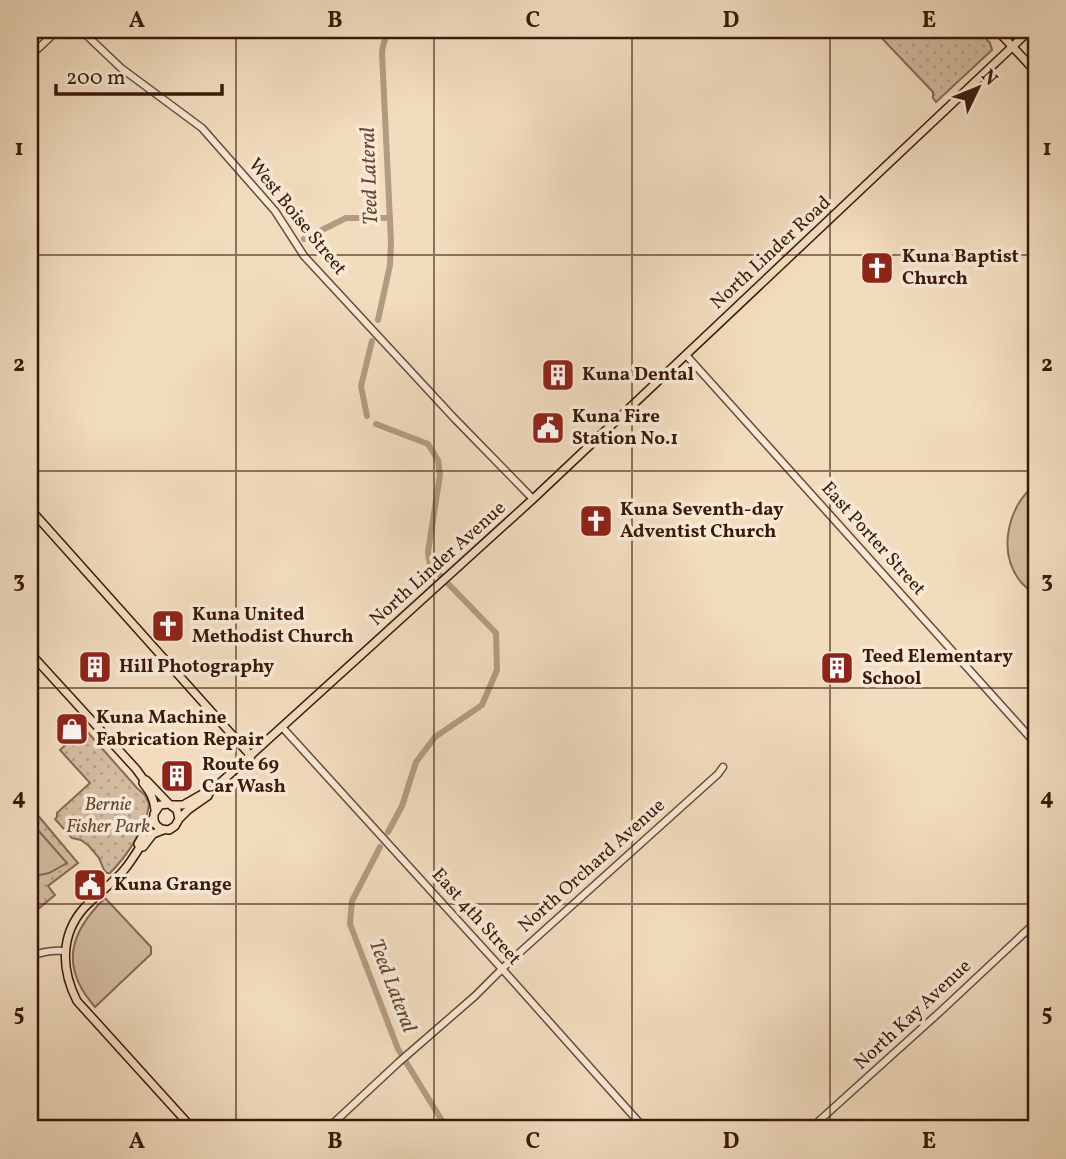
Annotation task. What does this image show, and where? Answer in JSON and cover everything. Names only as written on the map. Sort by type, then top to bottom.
[{"type":"main road","points":[[997,30],[1036,72]]},
{"type":"main road","name":"North Linder Road","points":[[533,499],[1030,30]]},
{"type":"main road","name":"North Linder Avenue","points":[[179,819],[208,796],[533,499]]},
{"type":"main road","points":[[30,509],[251,756]]},
{"type":"main road","points":[[30,653],[144,780],[177,810],[178,824],[153,834],[124,869],[84,908],[69,932],[65,951],[67,978],[77,1001],[193,1129]]},
{"type":"main road","points":[[144,780],[143,783],[154,800],[156,825],[163,830]]},
{"type":"main road","name":"North Linder Avenue","points":[[171,805],[183,805],[209,793]]},
{"type":"main road","points":[[140,847],[138,844],[160,805],[171,805]]},
{"type":"street","points":[[30,56],[58,30]]},
{"type":"street","name":"West Boise Street","points":[[81,30],[121,68],[202,128],[275,211],[304,257],[533,499]]},
{"type":"street","name":"East Porter Street","points":[[686,355],[1036,744]]},
{"type":"street","name":"East 4th Street","points":[[282,727],[645,1129]]},
{"type":"street","name":"North Orchard Avenue","points":[[327,1129],[718,774],[723,766]]},
{"type":"street","name":"North Kay Avenue","points":[[810,1129],[1036,922]]},
{"type":"street","points":[[30,957],[40,952],[65,951]]},
{"type":"green space","points":[[874,30],[978,30],[990,43],[992,50],[936,102],[933,92]]},
{"type":"green space","points":[[1036,484],[1036,596],[1020,581],[1013,569],[1008,543],[1009,529],[1018,504]]},
{"type":"green space","name":"Bernie Fisher Park","points":[[84,728],[145,795],[149,804],[135,841],[110,873],[104,870],[99,858],[89,846],[72,838],[55,819],[57,813],[90,783],[60,750]]},
{"type":"green space","points":[[30,806],[78,863],[48,886],[55,895],[32,914],[30,911]]},
{"type":"green space","points":[[30,821],[67,863],[49,873],[30,877]]},
{"type":"green space","points":[[105,898],[151,947],[151,954],[95,1007],[76,977],[73,950],[84,924]]},
{"type":"waterway","name":"Teed Lateral","points":[[378,320],[390,265],[391,242],[382,53],[388,30]]},
{"type":"waterway","points":[[304,239],[346,218],[390,218]]},
{"type":"waterway","name":"Teed Lateral","points":[[367,416],[361,386],[372,341]]},
{"type":"waterway","name":"Teed Lateral","points":[[376,424],[428,444],[438,460],[440,475],[428,552],[430,565],[496,633],[497,670],[482,705],[435,737],[416,762],[402,806],[388,832]]},
{"type":"waterway","name":"Teed Lateral","points":[[380,847],[352,901],[350,924],[398,1049],[444,1124],[450,1129]]},
{"type":"place","name":"Kuna Baptist Church","points":[[877,268]]},
{"type":"place","name":"Kuna Dental","points":[[558,375]]},
{"type":"place","name":"Kuna Fire Station No.1","points":[[548,428]]},
{"type":"place","name":"Kuna Seventh-day Adventist Church","points":[[596,521]]},
{"type":"place","name":"Kuna United Methodist Church","points":[[168,626]]},
{"type":"place","name":"Hill Photography","points":[[95,667]]},
{"type":"place","name":"Teed Elementary School","points":[[837,668]]},
{"type":"place","name":"Kuna Machine Fabrication Repair","points":[[72,729]]},
{"type":"place","name":"Route 69 Car Wash","points":[[177,776]]},
{"type":"place","name":"Kuna Grange","points":[[90,885]]}]
